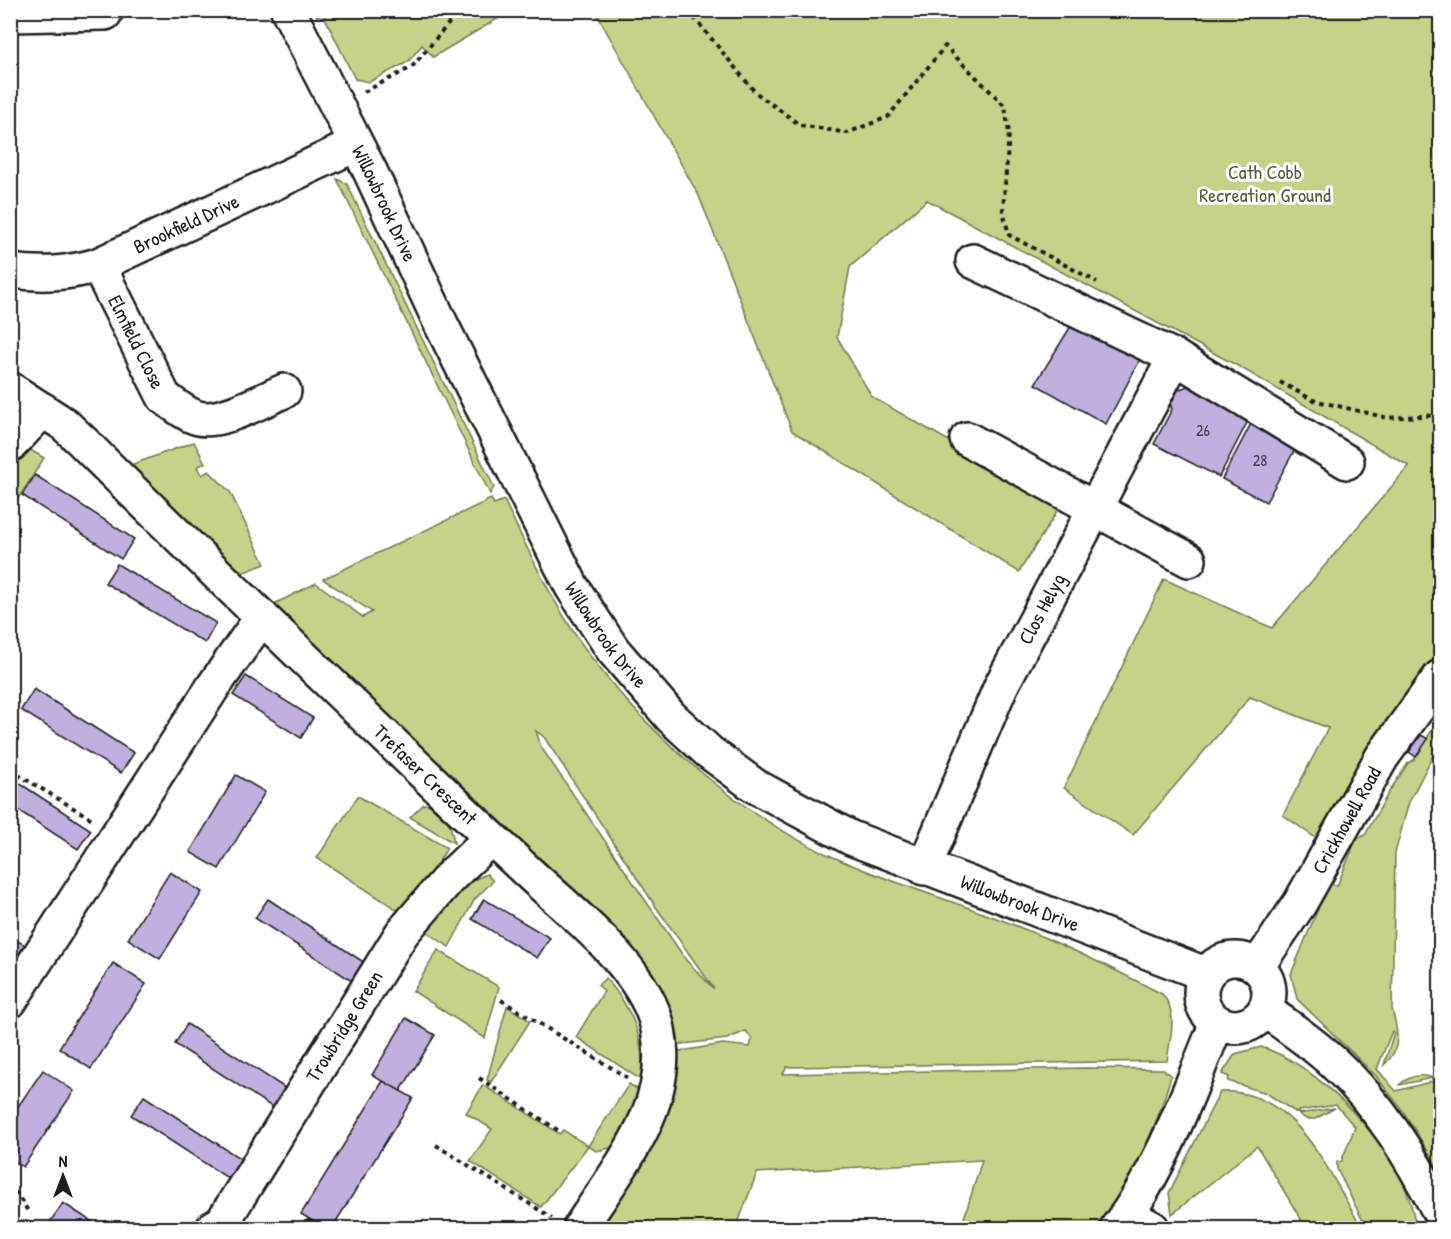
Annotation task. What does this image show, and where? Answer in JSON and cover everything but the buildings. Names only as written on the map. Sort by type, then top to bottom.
[{"type":"street","name":"Willowbrook Drive","points":[[288,10],[370,171],[441,324],[577,595],[613,650],[671,717],[731,769],[803,814],[851,838],[924,868],[1205,974]]},
{"type":"street","points":[[10,15],[105,13]]},
{"type":"street","name":"Brookfield Drive","points":[[10,271],[39,274],[71,273],[99,265],[355,145]]},
{"type":"street","points":[[972,261],[1175,357],[1347,462]]},
{"type":"street","name":"Elmfield Close","points":[[99,265],[164,397],[177,407],[196,418],[216,420],[284,391]]},
{"type":"street","name":"Clos Helyg","points":[[924,868],[1001,686],[1175,357]]},
{"type":"street","name":"Trefaser Crescent","points":[[10,389],[43,410],[82,441],[262,617],[600,940],[624,966],[645,995],[658,1026],[661,1047],[662,1069],[658,1094],[642,1129],[570,1226]]},
{"type":"street","points":[[10,445],[43,410]]},
{"type":"street","points":[[967,439],[1189,560]]},
{"type":"street","points":[[10,1001],[117,834],[262,617]]},
{"type":"street","name":"Crickhowell Road","points":[[1257,966],[1300,903],[1382,757],[1440,677]]},
{"type":"street","name":"Trowbridge Green","points":[[213,1228],[222,1222],[402,933],[450,877],[492,838]]},
{"type":"street","points":[[1235,958],[1247,960],[1257,966],[1269,986],[1265,1010],[1258,1018],[1238,1027],[1217,1023],[1203,1006],[1200,996],[1205,974],[1213,966],[1235,958]]},
{"type":"street","points":[[1265,1010],[1335,1064],[1362,1092],[1402,1143],[1440,1213]]},
{"type":"street","points":[[1132,1224],[1217,1023]]},
{"type":"path","points":[[359,94],[412,67],[460,10]]},
{"type":"path","points":[[688,10],[755,92],[800,125],[847,133],[888,117],[945,46],[1005,106],[1009,133],[1003,212],[1009,235],[1103,286]]},
{"type":"path","points":[[1271,377],[1313,400],[1388,418],[1440,415]]},
{"type":"path","points":[[10,770],[117,834]]},
{"type":"path","points":[[501,1000],[658,1094]]},
{"type":"path","points":[[479,1078],[559,1131]]},
{"type":"path","points":[[436,1145],[570,1226]]},
{"type":"path","points":[[10,1184],[30,1214]]},
{"type":"green space","points":[[314,11],[511,11],[433,57],[422,45],[408,62],[369,82],[355,79],[323,14],[317,17]]},
{"type":"green space","name":"Cath Cobb Recreation Ground","points":[[595,11],[1440,11],[1440,657],[1418,684],[1317,839],[1283,815],[1328,728],[1250,697],[1133,835],[1064,788],[1164,579],[1272,628],[1409,466],[1238,366],[927,200],[850,267],[837,337],[872,397],[1061,505],[1019,572],[792,431],[699,196]]},
{"type":"green space","points":[[337,179],[347,184],[494,487],[490,494]]},
{"type":"green space","points":[[194,442],[205,463],[197,467],[202,475],[209,471],[230,492],[265,564],[237,575],[125,467]]},
{"type":"green space","points":[[29,449],[44,458],[11,510],[11,463]]},
{"type":"green space","points":[[491,499],[494,504],[504,500],[558,606],[603,673],[662,737],[730,795],[767,821],[840,860],[1033,933],[1162,994],[1172,1017],[1167,1061],[787,1067],[783,1074],[1084,1068],[1163,1069],[1171,1076],[1150,1137],[1132,1175],[1096,1228],[961,1228],[982,1160],[757,1173],[736,1228],[595,1228],[669,1106],[676,1052],[723,1044],[750,1047],[752,1039],[746,1031],[727,1039],[674,1045],[662,1016],[268,607],[316,583],[363,617],[372,612],[323,579]],"holes":[[[536,731],[544,737],[656,907],[714,989],[686,960],[541,747]]]},
{"type":"green space","points":[[1440,717],[1440,742],[1409,802],[1395,853],[1392,1009],[1397,1039],[1394,1053],[1384,1065],[1394,1032],[1392,1031],[1377,1069],[1396,1091],[1434,1081],[1432,1078],[1399,1085],[1414,1077],[1424,1076],[1429,1077],[1440,1080],[1440,1171],[1403,1111],[1375,1075],[1297,999],[1291,974],[1327,887],[1330,883],[1337,886],[1356,840],[1365,835],[1389,792],[1408,763],[1414,760]]},
{"type":"green space","points":[[358,796],[447,848],[438,863],[399,911],[317,858]]},
{"type":"green space","points":[[424,804],[438,808],[446,817],[454,843],[410,817]]},
{"type":"green space","points":[[487,874],[493,881],[475,899],[449,947],[426,931],[426,923],[461,885]]},
{"type":"green space","points":[[438,950],[499,987],[485,1038],[413,991]]},
{"type":"green space","points":[[606,978],[623,1001],[635,1025],[641,1051],[641,1080],[576,1037],[604,991],[598,985]]},
{"type":"green space","points":[[507,1006],[530,1021],[491,1082],[487,1080]]},
{"type":"green space","points":[[1261,1047],[1303,1068],[1324,1084],[1363,1123],[1394,1165],[1410,1201],[1417,1228],[1370,1228],[1361,1217],[1337,1169],[1337,1161],[1341,1162],[1355,1127],[1336,1105],[1298,1111],[1299,1114],[1335,1108],[1315,1119],[1306,1119],[1266,1093],[1228,1081],[1229,1077],[1222,1074],[1235,1054]]},
{"type":"green space","points":[[629,1084],[645,1094],[615,1147],[596,1151],[588,1146]]},
{"type":"green space","points":[[483,1085],[560,1134],[563,1130],[588,1146],[541,1207],[470,1161],[492,1129],[466,1113]]},
{"type":"green space","points":[[1220,1092],[1247,1095],[1270,1104],[1291,1119],[1323,1161],[1362,1228],[1306,1228],[1257,1146],[1172,1214],[1169,1193]]}]
